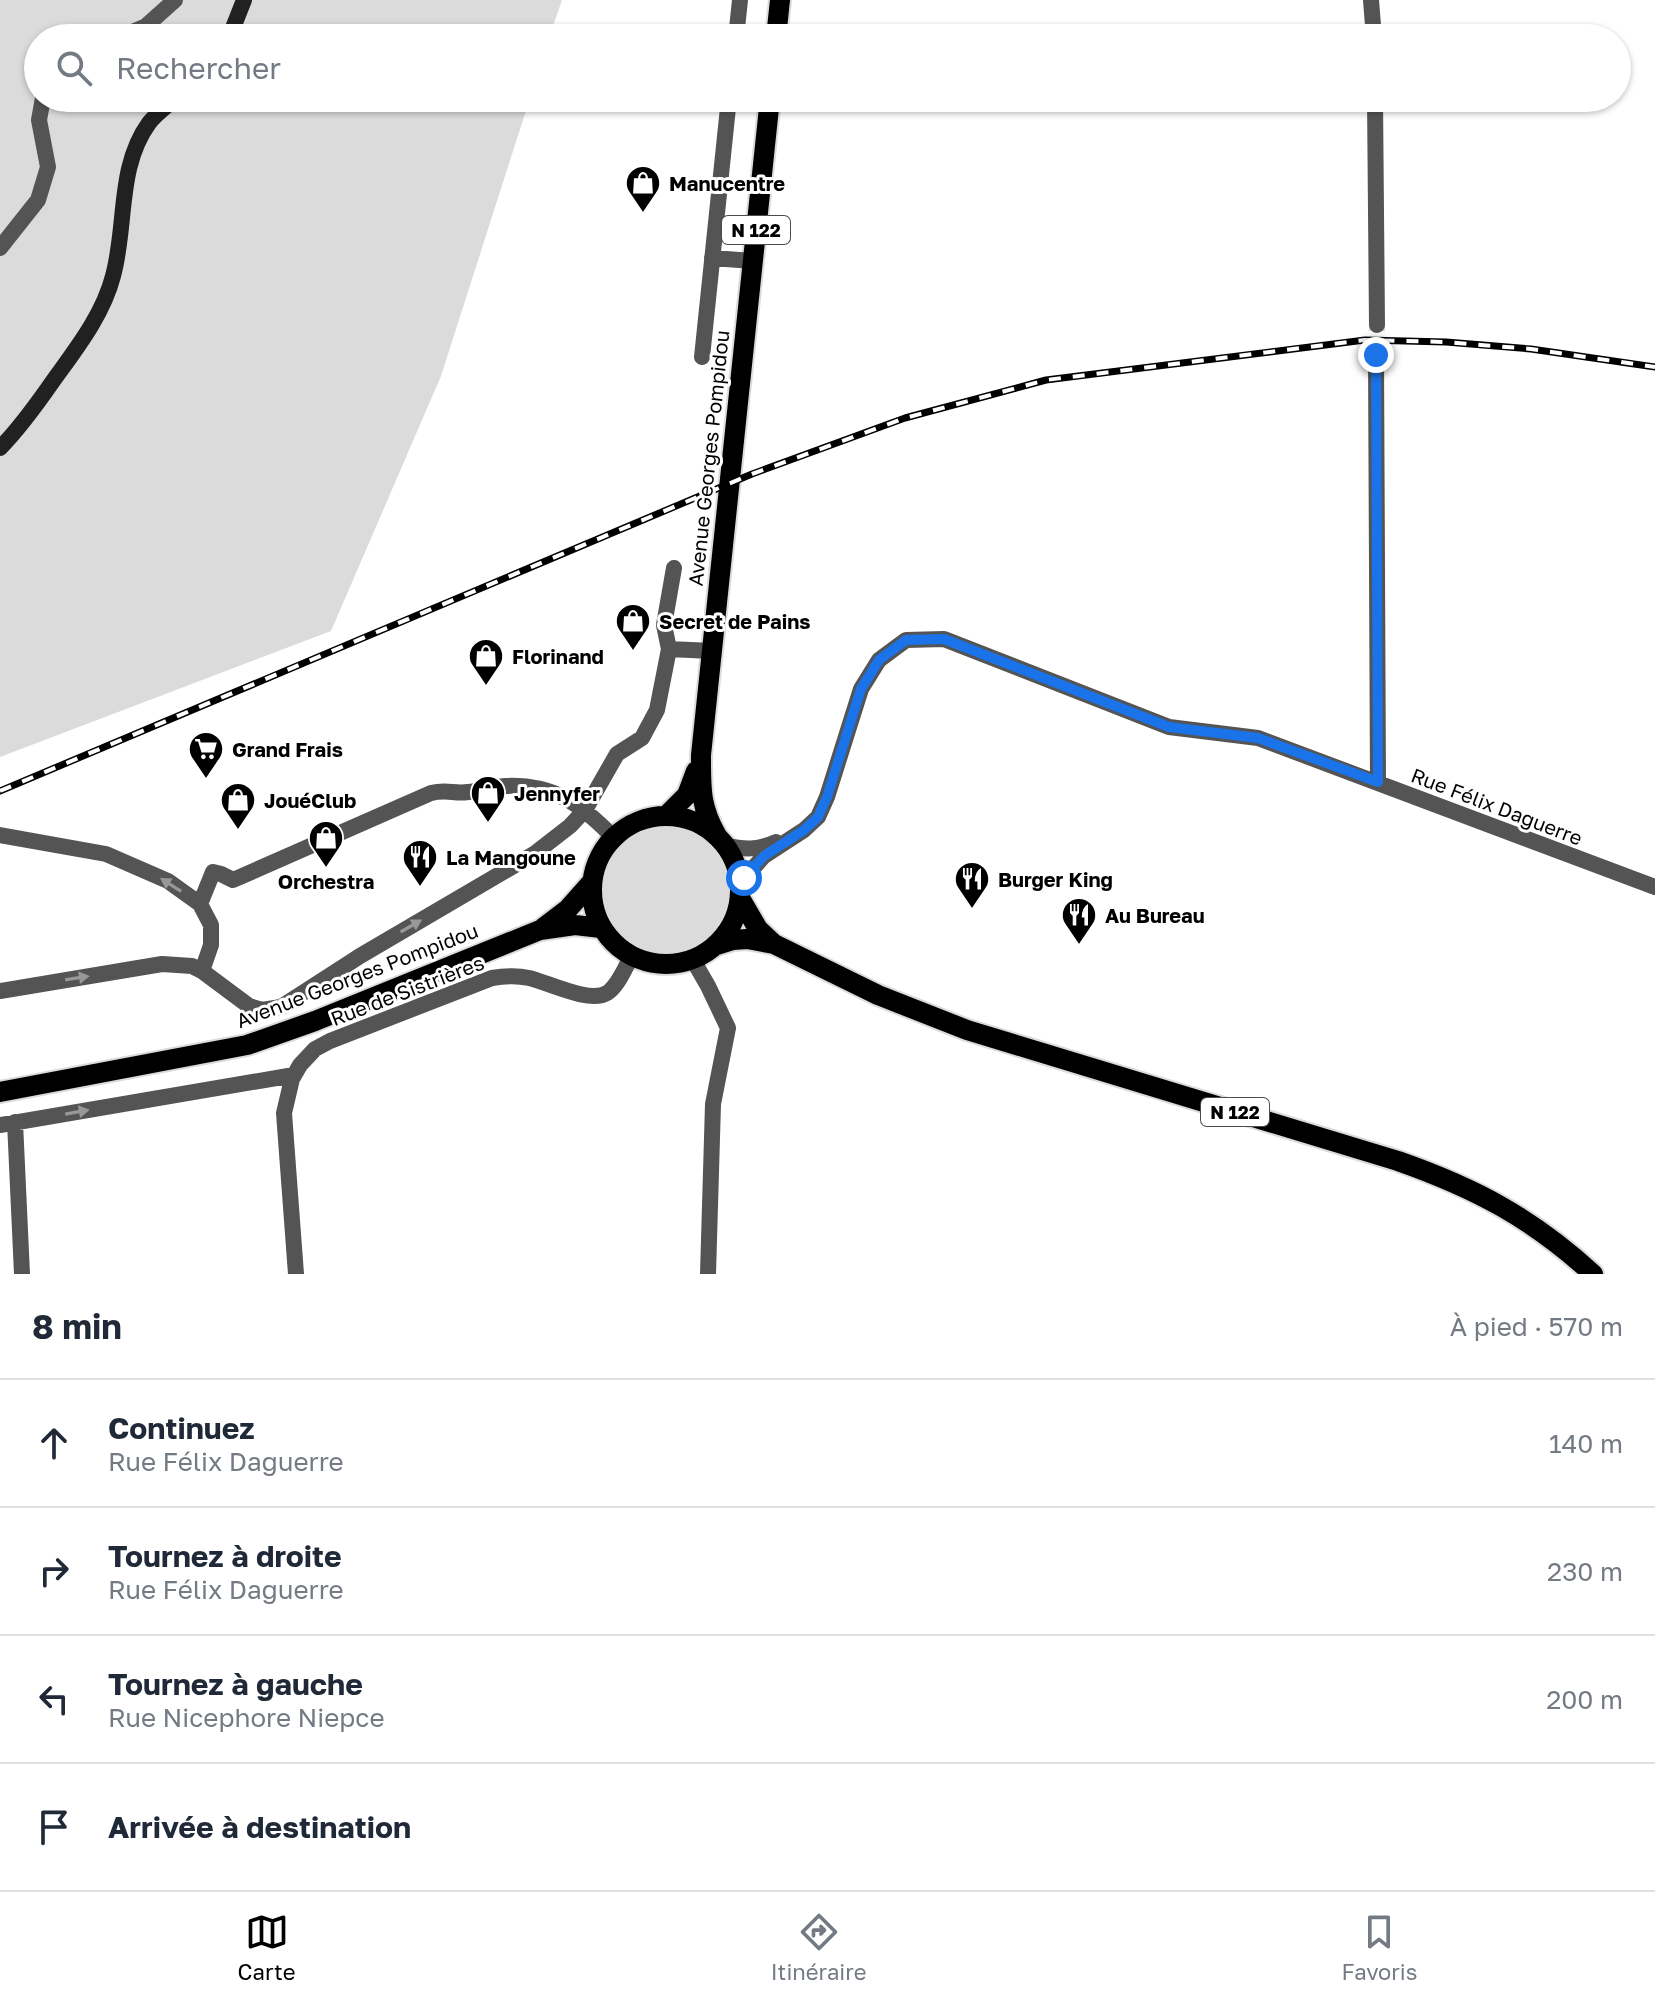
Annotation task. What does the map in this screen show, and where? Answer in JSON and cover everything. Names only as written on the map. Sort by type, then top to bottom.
[{"type":"main road","points":[[235,24],[244,0]]},
{"type":"main road","points":[[777,24],[780,0]]},
{"type":"main road","points":[[0,448],[65,364],[104,302],[121,235],[129,167],[137,144],[150,122],[161,112]]},
{"type":"main road","name":"Avenue Georges Pompidou","points":[[721,841],[702,804],[701,755],[769,112]]},
{"type":"main road","name":"Avenue Georges Pompidou","points":[[666,816],[687,795],[701,755]]},
{"type":"main road","points":[[666,816],[694,821],[721,841],[734,859],[740,891],[733,924],[717,945],[693,960],[673,965],[651,964],[631,957],[614,945],[601,928],[593,906],[591,883],[599,858],[613,837],[647,818],[666,816]]},
{"type":"main road","points":[[540,930],[568,909],[591,883]]},
{"type":"main road","name":"N 122","points":[[740,891],[758,929],[774,944]]},
{"type":"main road","points":[[540,930],[575,925],[601,928]]},
{"type":"main road","name":"Avenue Georges Pompidou","points":[[0,1092],[247,1045],[315,1021],[540,930]]},
{"type":"main road","name":"N 122","points":[[717,945],[747,939],[774,944],[878,995],[967,1030],[1443,1177],[1488,1198],[1529,1223],[1593,1274]]},
{"type":"street","points":[[148,24],[175,0]]},
{"type":"street","points":[[737,24],[740,0]]},
{"type":"street","points":[[1371,0],[1373,24]]},
{"type":"street","points":[[0,248],[38,200],[48,167],[39,120],[40,112]]},
{"type":"street","name":"Avenue Georges Pompidou","points":[[702,357],[728,112]]},
{"type":"street","points":[[1375,112],[1377,325]]},
{"type":"street","points":[[712,258],[753,261]]},
{"type":"street","points":[[1376,355],[1378,782]]},
{"type":"street","points":[[0,991],[162,964],[192,966],[249,1006],[262,1010],[281,1007],[360,956],[534,854],[585,810],[617,754],[642,738],[657,710],[669,649],[664,625],[674,568]]},
{"type":"street","name":"Rue Félix Daguerre","points":[[740,891],[764,856],[811,824],[822,808],[861,689],[879,660],[906,640],[944,639],[1169,727],[1258,738],[1655,887]]},
{"type":"street","points":[[669,649],[712,651]]},
{"type":"street","points":[[200,904],[213,872],[233,880],[443,790],[465,793],[506,786],[552,792],[576,803],[613,837]]},
{"type":"street","points":[[0,835],[106,854],[168,881],[200,904],[211,925],[211,945],[202,971]]},
{"type":"street","name":"Rue Félix Daguerre","points":[[721,841],[741,849],[755,849],[796,835]]},
{"type":"street","name":"Rue de Sistrières","points":[[296,1274],[284,1113],[294,1075],[315,1049],[492,978],[509,975],[594,996],[607,993],[631,957]]},
{"type":"street","points":[[693,960],[728,1028],[713,1104],[708,1274]]},
{"type":"street","points":[[22,1274],[7,1124],[294,1075]]},
{"type":"shaded area","points":[[0,0],[562,0],[554,24],[24,24],[24,112],[526,112],[441,376],[331,631],[0,757]]},
{"type":"shaded area","points":[[665,826],[689,831],[710,845],[724,866],[729,890],[724,914],[710,935],[689,949],[665,954],[641,949],[620,935],[606,914],[601,890],[606,866],[620,845],[641,831]]},
{"type":"tunnel","points":[[1376,355],[1377,325]]},
{"type":"railway","points":[[0,791],[752,474],[905,418],[1046,380],[1365,340],[1531,349],[1655,367]]},
{"type":"place","name":"Manucentre","points":[[643,214]]},
{"type":"place","name":"Secret de Pains","points":[[633,652]]},
{"type":"place","name":"Florinand","points":[[486,687]]},
{"type":"place","name":"Grand Frais","points":[[206,780]]},
{"type":"place","name":"Jennyfer","points":[[488,824]]},
{"type":"place","name":"JouéClub","points":[[238,831]]},
{"type":"place","name":"Orchestra","points":[[326,869]]},
{"type":"place","name":"La Mangoune","points":[[420,888]]},
{"type":"place","name":"Burger King","points":[[972,910]]},
{"type":"place","name":"Au Bureau","points":[[1079,946]]},
{"type":"route","points":[[744,878],[764,856],[818,817],[861,689],[879,660],[906,640],[944,639],[1169,727],[1258,738],[1378,782],[1376,355]]}]
